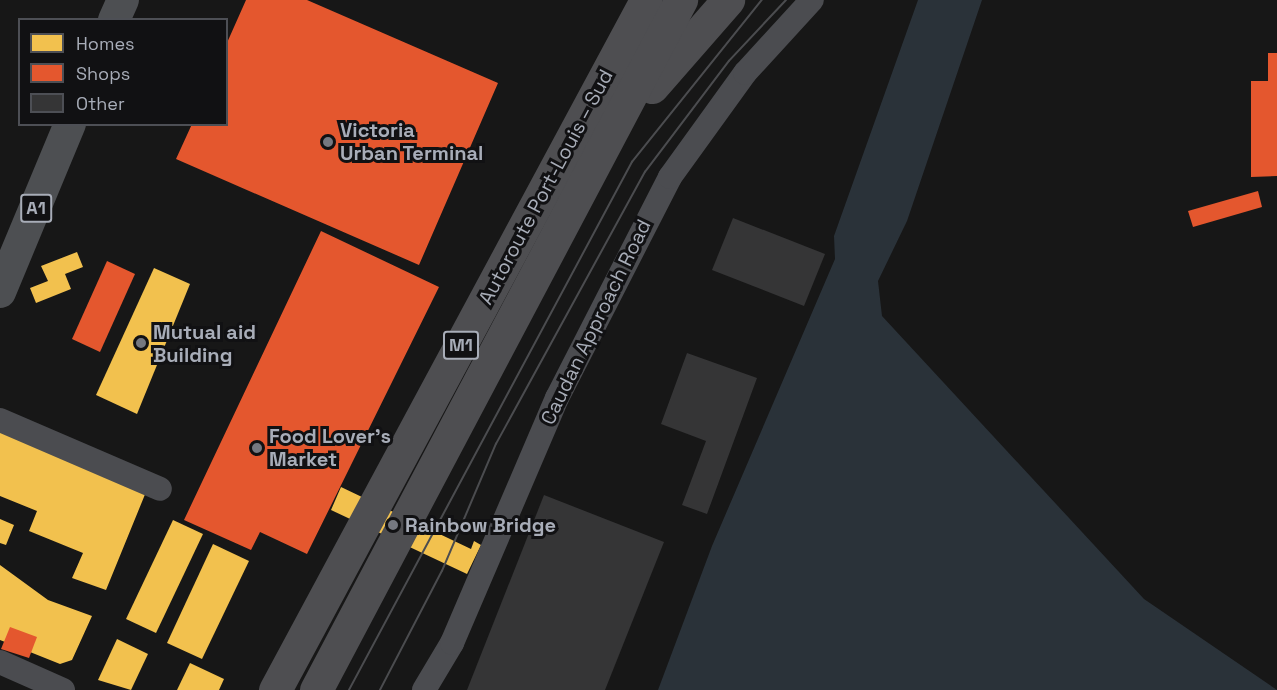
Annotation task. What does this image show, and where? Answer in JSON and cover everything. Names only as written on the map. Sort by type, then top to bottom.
[{"type":"highway","points":[[577,129],[632,0]]},
{"type":"highway","name":"Autoroute Port-Louis – Sud","points":[[275,690],[646,0]]},
{"type":"highway","name":"Autoroute Port-Louis – Sud","points":[[316,690],[681,0]]},
{"type":"highway","points":[[600,155],[674,58],[728,0]]},
{"type":"main road","points":[[115,18],[123,0]]},
{"type":"main road","name":"A1","points":[[0,292],[69,126]]},
{"type":"street","name":"Caudan Approach Road","points":[[429,685],[557,398],[641,229],[708,121],[812,0]]},
{"type":"street","points":[[0,420],[160,489]]},
{"type":"street","points":[[0,662],[63,690]]},
{"type":"shaded area","points":[[918,0],[982,0],[907,221],[878,281],[882,316],[1144,599],[1277,690],[658,690],[712,546],[835,259],[834,236]]},
{"type":"building: Homes","points":[[77,252],[83,267],[65,274],[71,289],[36,303],[30,288],[48,281],[41,266]]},
{"type":"building: Homes","name":"Mutual aid Building","points":[[154,268],[190,284],[137,414],[96,395]]},
{"type":"building: Homes","points":[[0,431],[146,492],[106,590],[72,578],[83,553],[29,531],[37,511],[0,496]]},
{"type":"building: Homes","name":"Rainbow Bridge","points":[[341,487],[471,549],[474,541],[481,545],[467,574],[331,510]]},
{"type":"building: Homes","points":[[0,519],[14,525],[6,545],[0,543]]},
{"type":"building: Homes","points":[[173,520],[203,534],[156,633],[126,619]]},
{"type":"building: Homes","points":[[213,544],[249,561],[202,659],[167,643]]},
{"type":"building: Homes","points":[[0,565],[48,600],[92,616],[72,660],[60,664],[0,640]]},
{"type":"building: Homes","points":[[117,639],[148,654],[131,690],[98,680]]},
{"type":"building: Homes","points":[[190,663],[224,679],[219,690],[177,690]]},
{"type":"building: Shops","name":"Victoria Urban Terminal","points":[[246,0],[307,0],[498,83],[419,265],[176,159],[191,126],[228,126],[228,40]]},
{"type":"building: Shops","points":[[1268,53],[1277,53],[1277,176],[1251,177],[1251,81],[1268,81]]},
{"type":"building: Shops","points":[[1258,191],[1262,207],[1193,227],[1188,211]]},
{"type":"building: Shops","points":[[321,231],[439,287],[307,554],[260,532],[251,550],[184,520]]},
{"type":"building: Shops","points":[[107,261],[135,274],[100,352],[72,339]]},
{"type":"building: Shops","points":[[10,627],[37,637],[29,658],[1,649]]},
{"type":"building: Other","points":[[733,218],[825,254],[804,306],[712,270]]},
{"type":"building: Other","points":[[687,353],[757,378],[707,514],[682,505],[706,441],[661,424]]},
{"type":"building: Other","points":[[544,495],[664,542],[605,690],[467,690]]},
{"type":"tram line","points":[[349,690],[632,162],[762,0]]},
{"type":"tram line","points":[[380,690],[442,571],[496,444],[645,172],[729,61],[786,0]]},
{"type":"place","name":"Victoria Urban Terminal","points":[[328,142]]},
{"type":"place","name":"Mutual aid Building","points":[[141,343]]},
{"type":"place","name":"Food Lover's Market","points":[[257,448]]},
{"type":"place","name":"Rainbow Bridge","points":[[393,525]]}]
